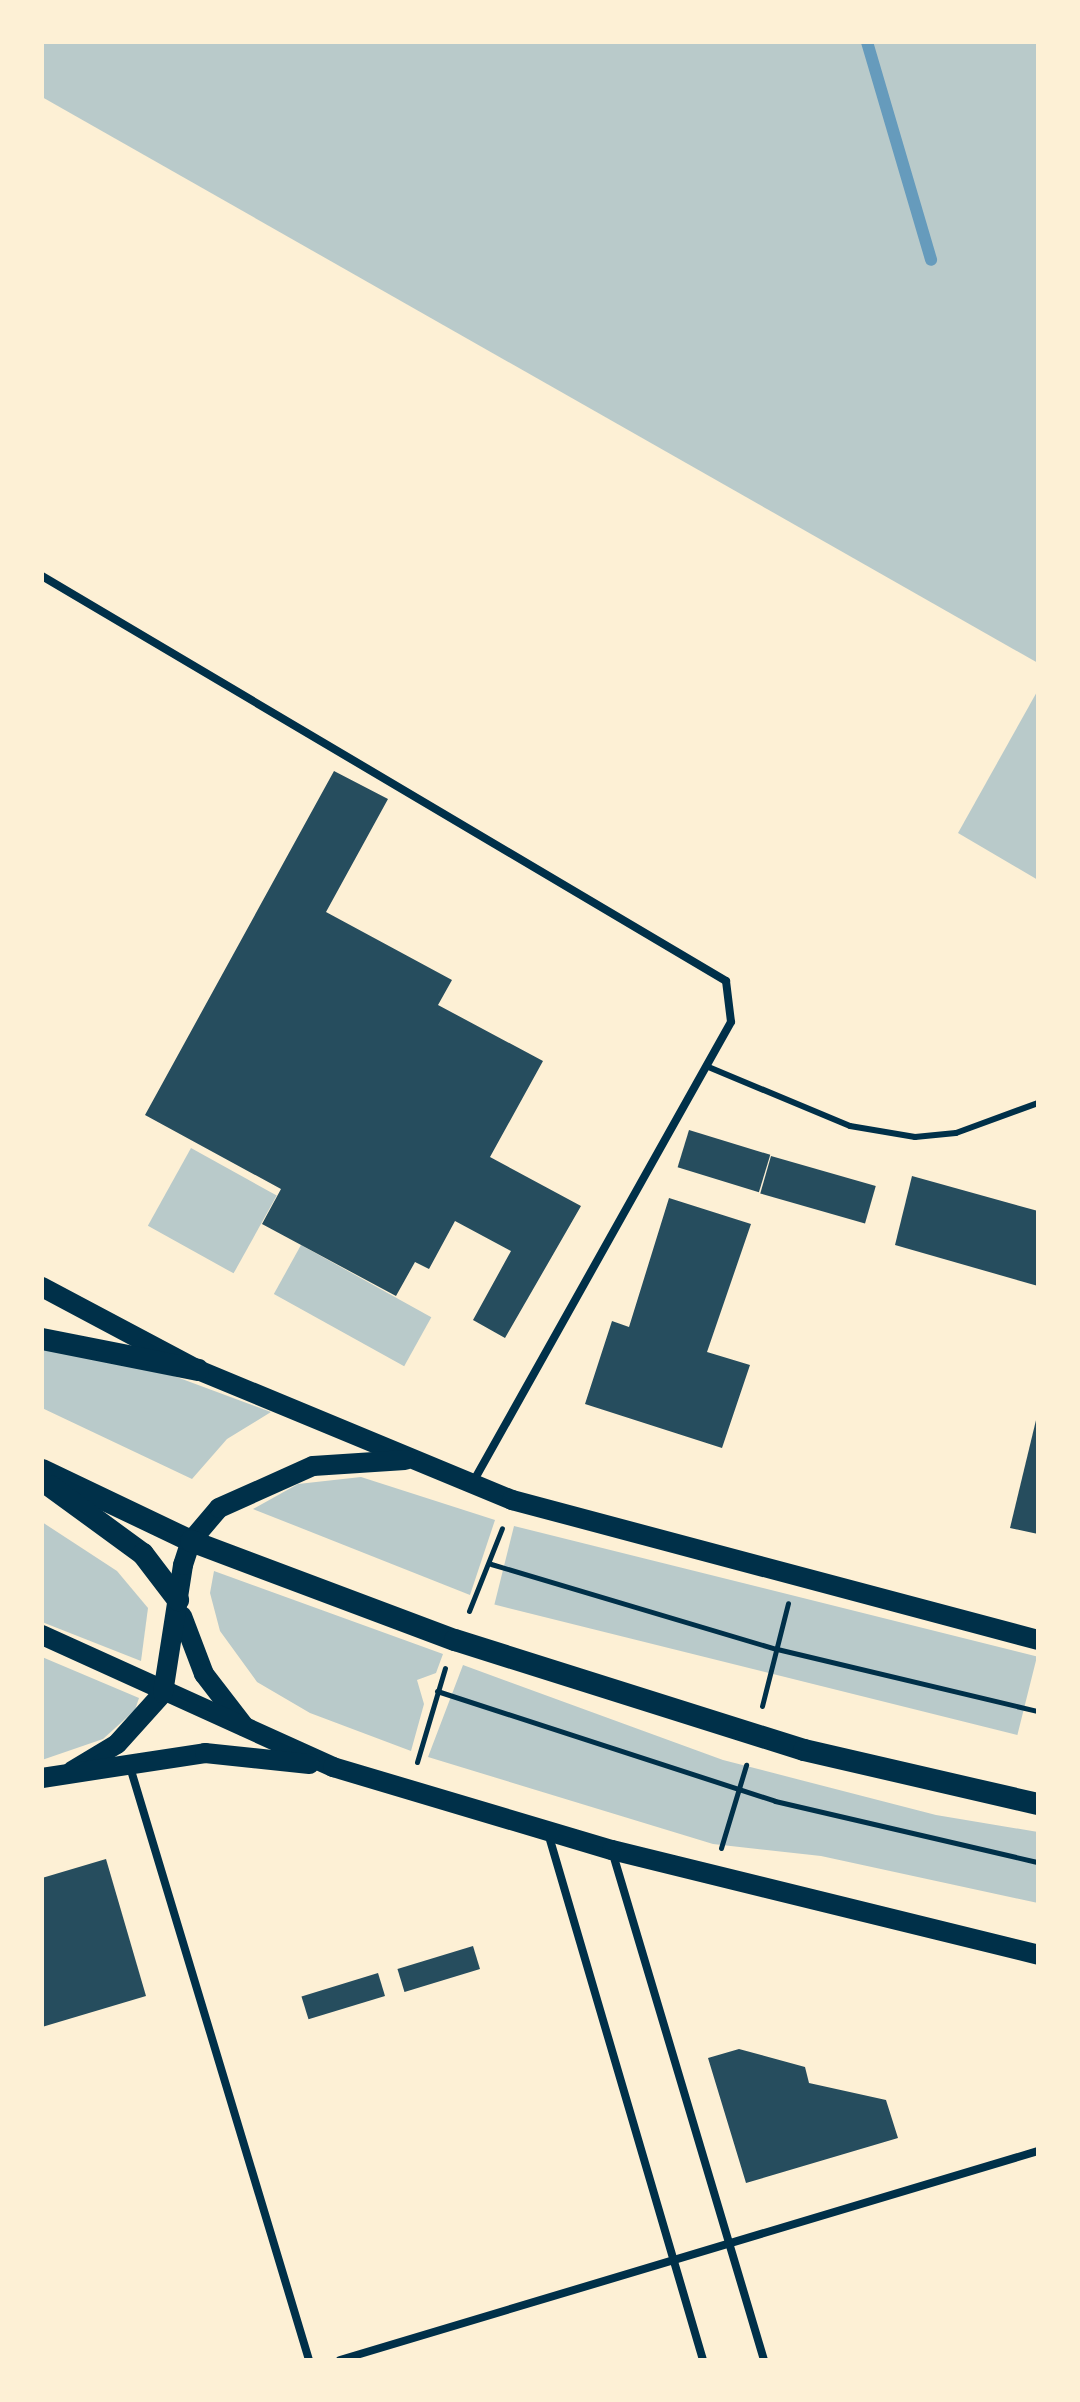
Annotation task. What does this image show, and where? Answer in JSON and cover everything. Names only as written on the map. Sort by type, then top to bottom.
[{"type":"highway","points":[[42,1339],[198,1370]]},
{"type":"highway","points":[[42,1470],[191,1541],[612,1692],[804,1750],[1038,1804]]},
{"type":"highway","points":[[42,1481],[143,1554],[178,1600]]},
{"type":"main road","points":[[42,1287],[198,1370],[472,1485],[793,1579],[1038,1640]]},
{"type":"main road","points":[[72,1771],[117,1744],[163,1693],[191,1541],[219,1508],[283,1475],[353,1461],[415,1460]]},
{"type":"main road","points":[[178,1600],[204,1674],[249,1731]]},
{"type":"main road","points":[[42,1635],[163,1693],[333,1767],[612,1850],[1038,1955]]},
{"type":"main road","points":[[117,1744],[128,1762]]},
{"type":"main road","points":[[42,1778],[128,1762],[232,1754],[333,1767]]},
{"type":"street","points":[[42,576],[726,981],[731,1022],[472,1485]]},
{"type":"street","points":[[128,1762],[309,2360]]},
{"type":"street","points":[[546,1829],[670,2257],[703,2360]]},
{"type":"street","points":[[612,1850],[726,2241],[764,2360]]},
{"type":"street","points":[[340,2360],[670,2257],[1038,2151]]},
{"type":"lane","points":[[706,1066],[850,1126],[915,1137],[956,1133],[1038,1103]]},
{"type":"path","points":[[491,1564],[777,1649],[1038,1711]]},
{"type":"path","points":[[437,1691],[775,1801],[1038,1862]]},
{"type":"shaded area","points":[[42,42],[1038,42],[1038,663],[42,97]]},
{"type":"shaded area","points":[[1038,690],[1038,880],[958,833]]},
{"type":"shaded area","points":[[191,1148],[277,1196],[234,1273],[148,1226]]},
{"type":"shaded area","points":[[301,1245],[431,1317],[404,1366],[274,1294]]},
{"type":"shaded area","points":[[42,1347],[174,1376],[271,1412],[227,1439],[192,1479],[42,1408]]},
{"type":"shaded area","points":[[361,1477],[495,1520],[470,1595],[253,1509],[298,1484]]},
{"type":"shaded area","points":[[42,1522],[117,1571],[148,1608],[141,1661],[42,1622]]},
{"type":"shaded area","points":[[514,1526],[1037,1656],[1017,1735],[494,1605]]},
{"type":"shaded area","points":[[214,1571],[443,1654],[436,1673],[417,1680],[424,1704],[411,1751],[310,1713],[257,1682],[220,1631],[210,1593]]},
{"type":"shaded area","points":[[42,1657],[139,1698],[135,1710],[103,1739],[42,1760]]},
{"type":"shaded area","points":[[463,1665],[723,1760],[936,1815],[1038,1832],[1038,1903],[821,1856],[713,1844],[428,1757]]},
{"type":"building","points":[[334,771],[388,799],[326,912],[452,980],[438,1005],[543,1061],[490,1157],[581,1206],[505,1338],[473,1320],[511,1251],[455,1221],[429,1269],[415,1262],[396,1296],[262,1224],[281,1189],[145,1115]]},
{"type":"building","points":[[689,1130],[770,1155],[759,1192],[678,1167]]},
{"type":"building","points":[[771,1156],[876,1186],[865,1224],[760,1193]]},
{"type":"building","points":[[912,1176],[1038,1211],[1038,1286],[895,1245]]},
{"type":"building","points":[[669,1198],[751,1224],[707,1352],[750,1365],[722,1448],[585,1404],[612,1321],[629,1327]]},
{"type":"building","points":[[1038,1417],[1038,1534],[1010,1528]]},
{"type":"building","points":[[106,1859],[146,1996],[42,2027],[42,1878]]},
{"type":"building","points":[[473,1946],[480,1969],[404,1992],[397,1969]]},
{"type":"building","points":[[378,1973],[385,1996],[309,2019],[301,1996]]},
{"type":"building","points":[[739,2049],[805,2067],[809,2083],[886,2100],[898,2138],[746,2183],[708,2058]]},
{"type":"waterway","points":[[867,42],[931,260]]}]
